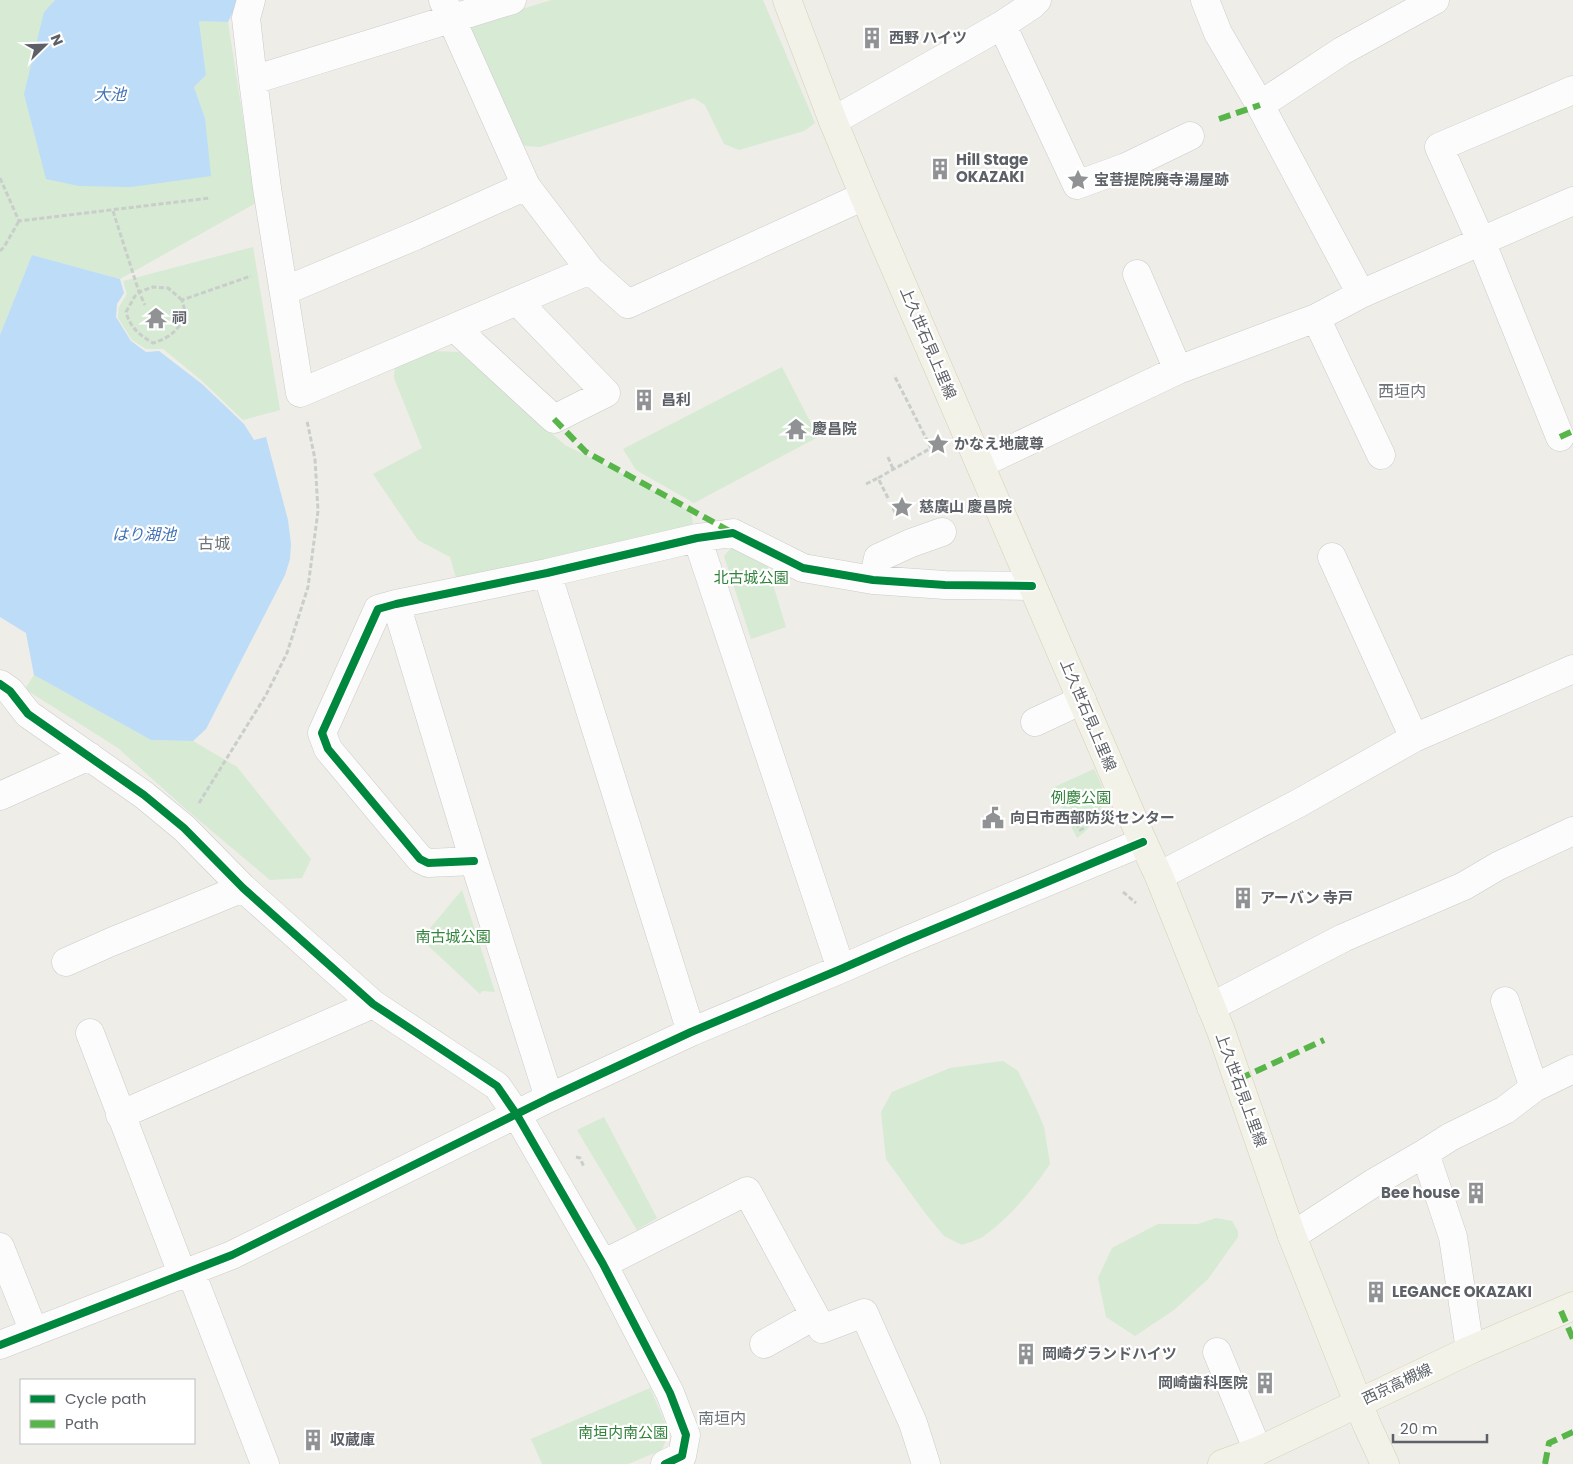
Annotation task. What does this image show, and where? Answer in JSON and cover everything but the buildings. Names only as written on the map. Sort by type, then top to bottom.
[{"type":"main road","name":"上久世石見上里線","points":[[787,0],[864,196],[1159,876],[1236,1071],[1292,1236],[1384,1464]]},
{"type":"main road","name":"西京高槻線","points":[[1222,1464],[1258,1450],[1470,1350],[1573,1306]]},
{"type":"street","points":[[250,0],[246,18],[253,80],[267,188],[300,393],[590,270]]},
{"type":"street","points":[[253,80],[448,10],[512,0]]},
{"type":"street","points":[[833,121],[1002,25],[1037,0]]},
{"type":"street","points":[[1205,0],[1218,33],[1260,105],[1361,294]]},
{"type":"street","points":[[1260,105],[1342,51],[1435,0]]},
{"type":"street","points":[[448,10],[526,186],[590,270],[628,304],[864,196]]},
{"type":"street","points":[[1002,25],[1077,185],[1126,167],[1190,136]]},
{"type":"street","points":[[1560,436],[1481,241],[1439,147],[1573,90]]},
{"type":"street","points":[[282,279],[415,236],[526,186]]},
{"type":"street","points":[[980,464],[1178,370],[1316,318],[1361,294],[1573,201]]},
{"type":"street","points":[[1137,274],[1178,370]]},
{"type":"street","points":[[455,328],[554,419],[606,393],[517,301]]},
{"type":"street","points":[[1316,318],[1380,455]]},
{"type":"street","points":[[873,580],[878,558],[942,532]]},
{"type":"street","points":[[474,861],[428,863],[420,859],[328,749],[322,733],[378,609],[547,573],[697,538],[733,533],[803,568],[873,580],[945,585],[1032,586]]},
{"type":"street","points":[[697,538],[841,969]]},
{"type":"street","points":[[1332,557],[1414,738]]},
{"type":"street","points":[[547,573],[691,1032]]},
{"type":"street","points":[[396,604],[474,861],[549,1098]]},
{"type":"street","points":[[1159,876],[1299,803],[1414,738],[1573,669]]},
{"type":"street","points":[[0,684],[10,691],[28,714],[144,795],[184,828],[243,888],[373,1004],[497,1086],[517,1115],[603,1264],[670,1393],[686,1435],[682,1456],[665,1464]]},
{"type":"street","points":[[1034,722],[1082,700]]},
{"type":"street","points":[[0,796],[90,756]]},
{"type":"street","points":[[1211,1007],[1343,938],[1464,886],[1498,866],[1573,831]]},
{"type":"street","points":[[0,1345],[232,1256],[549,1098],[691,1032],[1143,842]]},
{"type":"street","points":[[66,962],[243,888]]},
{"type":"street","points":[[1505,1001],[1534,1088]]},
{"type":"street","points":[[120,1115],[373,1004]]},
{"type":"street","points":[[90,1033],[120,1115],[265,1464]]},
{"type":"street","points":[[1292,1236],[1375,1182],[1450,1137],[1505,1110],[1534,1088],[1573,1069]]},
{"type":"street","points":[[1425,1153],[1453,1237],[1470,1350]]},
{"type":"street","points":[[603,1264],[747,1191],[818,1323]]},
{"type":"street","points":[[0,1247],[34,1332]]},
{"type":"street","points":[[764,1344],[818,1323],[864,1313],[913,1423],[926,1464]]},
{"type":"street","points":[[1217,1352],[1258,1450]]},
{"type":"path","points":[[0,178],[19,221]]},
{"type":"path","points":[[19,221],[210,198]]},
{"type":"path","points":[[113,210],[139,292],[145,305]]},
{"type":"path","points":[[0,251],[19,221]]},
{"type":"path","points":[[182,300],[282,279]]},
{"type":"path","points":[[153,287],[168,288],[182,300],[186,315],[178,328],[167,338],[153,343],[140,336],[129,322],[126,312],[139,292],[153,287]]},
{"type":"path","points":[[866,484],[930,448],[894,375]]},
{"type":"path","points":[[184,828],[266,695],[287,653],[308,588],[318,511],[315,459],[300,393]]},
{"type":"path","points":[[888,457],[893,469]]},
{"type":"path","points":[[878,478],[888,498]]},
{"type":"path","points":[[893,508],[895,512]]},
{"type":"path","points":[[1076,823],[1080,830],[1084,828],[1098,808]]},
{"type":"path","points":[[1123,892],[1137,904]]},
{"type":"green space","points":[[0,0],[55,0],[44,12],[205,118],[194,87],[206,75],[199,20],[228,22],[256,203],[120,279],[32,255],[0,335]]},
{"type":"green space","points":[[551,0],[763,0],[815,123],[804,131],[739,150],[724,144],[705,105],[694,98],[540,147],[525,146],[514,137],[467,36],[471,25]]},
{"type":"green space","points":[[253,247],[280,410],[243,420],[201,380],[163,349],[146,349],[132,340],[118,318],[119,307],[127,294],[123,281]]},
{"type":"green space","points":[[431,351],[459,352],[565,445],[633,479],[691,512],[694,529],[457,581],[450,557],[418,540],[373,474],[422,448],[394,378],[395,363]]},
{"type":"green space","points":[[782,367],[818,437],[694,503],[636,470],[623,449]]},
{"type":"green space","name":"北古城公園","points":[[734,544],[767,565],[786,627],[751,639],[724,556]]},
{"type":"green space","points":[[34,675],[151,740],[193,741],[237,767],[311,859],[302,878],[270,880],[188,811],[118,748],[25,689]]},
{"type":"green space","name":"例慶公園","points":[[1094,769],[1102,788],[1102,805],[1096,818],[1077,838],[1052,788]]},
{"type":"green space","name":"南古城公園","points":[[462,890],[495,992],[482,991],[480,994],[421,939]]},
{"type":"green space","points":[[1003,1061],[1018,1071],[1037,1110],[1044,1127],[1050,1164],[1028,1194],[1003,1221],[984,1236],[962,1245],[944,1236],[886,1159],[881,1112],[892,1092],[950,1068]]},
{"type":"green space","points":[[604,1117],[657,1218],[637,1230],[577,1130]]},
{"type":"green space","points":[[1216,1218],[1232,1221],[1238,1231],[1238,1237],[1208,1279],[1174,1310],[1135,1336],[1106,1317],[1098,1278],[1112,1248],[1158,1224],[1198,1224]]},
{"type":"green space","name":"南垣内南公園","points":[[650,1388],[669,1432],[662,1450],[628,1464],[542,1464],[531,1439]]},
{"type":"water","name":"大池","points":[[55,0],[239,0],[228,22],[199,21],[206,75],[194,87],[205,118],[211,176],[131,187],[79,186],[46,179],[24,94],[44,12]]},
{"type":"water","name":"はり湖池","points":[[32,255],[120,279],[124,293],[117,304],[116,317],[131,341],[146,352],[159,351],[202,384],[244,424],[254,440],[266,437],[288,520],[291,544],[290,559],[285,575],[206,729],[193,741],[151,740],[34,675],[26,633],[0,617],[0,335]]},
{"type":"marked path","points":[[1219,119],[1260,105]]},
{"type":"marked path","points":[[554,419],[586,452],[733,533]]},
{"type":"marked path","points":[[1560,437],[1573,431]]},
{"type":"marked path","points":[[1239,1079],[1324,1040]]},
{"type":"marked path","points":[[1561,1311],[1573,1339]]},
{"type":"marked path","points":[[1545,1464],[1549,1443],[1573,1432]]},
{"type":"cycle path","points":[[474,861],[428,863],[420,859],[328,749],[322,733],[378,609],[547,573],[697,538],[733,533],[803,568],[873,580],[945,585],[1032,586]]},
{"type":"cycle path","points":[[0,684],[10,691],[28,714],[144,795],[184,828],[243,888],[373,1004],[497,1086],[517,1115],[603,1264],[670,1393],[686,1435],[682,1456],[665,1464]]},
{"type":"cycle path","points":[[0,1345],[232,1255],[549,1098],[691,1032],[1143,842]]},
{"type":"place","name":"西野 ハイツ","points":[[872,38]]},
{"type":"place","name":"Hill Stage OKAZAKI","points":[[940,169]]},
{"type":"place","name":"宝菩提院廃寺湯屋跡","points":[[1078,180]]},
{"type":"place","name":"祠","points":[[156,318]]},
{"type":"place","name":"昌利","points":[[644,400]]},
{"type":"place","name":"慶昌院","points":[[796,429]]},
{"type":"place","name":"かなえ地蔵尊","points":[[938,444]]},
{"type":"place","name":"慈廣山 慶昌院","points":[[902,507]]},
{"type":"place","name":"向日市西部防災センター","points":[[993,818]]},
{"type":"place","name":"アーバン 寺戸","points":[[1243,898]]},
{"type":"place","name":"Bee house","points":[[1476,1193]]},
{"type":"place","name":"LEGANCE OKAZAKI","points":[[1376,1292]]},
{"type":"place","name":"岡崎グランドハイツ","points":[[1026,1354]]},
{"type":"place","name":"岡崎歯科医院","points":[[1265,1383]]},
{"type":"place","name":"収蔵庫","points":[[313,1440]]},
{"type":"district","name":"西垣内","points":[[1402,391]]},
{"type":"district","name":"古城","points":[[214,543]]},
{"type":"district","name":"南垣内","points":[[722,1418]]}]
